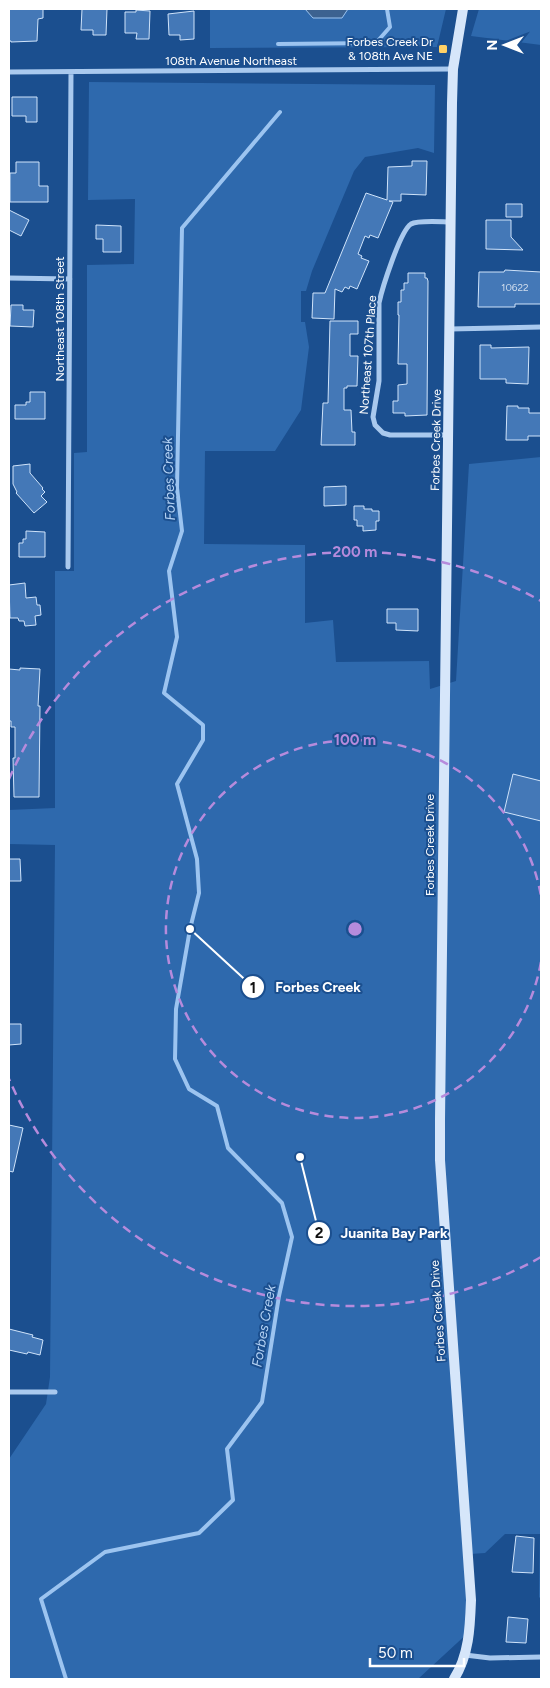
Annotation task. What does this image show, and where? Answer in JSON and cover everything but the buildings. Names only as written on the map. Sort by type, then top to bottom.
[{"type":"street","name":"Forbes Creek Drive","points":[[454,1679],[465,1655],[470,1631],[470,1600],[440,1151],[453,69],[463,9]]},
{"type":"street","name":"108th Avenue Northeast","points":[[9,72],[453,69]]},
{"type":"street","name":"Northeast 108th Street","points":[[68,567],[71,72]]},
{"type":"street","name":"Northeast 107th Place","points":[[449,435],[390,435],[383,433],[375,425],[373,417],[379,381],[380,303],[382,291],[404,230],[413,223],[450,222]]},
{"type":"street","points":[[9,278],[70,279]]},
{"type":"street","points":[[450,329],[541,327]]},
{"type":"street","points":[[9,1392],[55,1392]]},
{"type":"street","points":[[465,1655],[490,1658],[541,1657]]},
{"type":"shaded area","points":[[210,9],[446,9],[437,47],[210,48]]},
{"type":"shaded area","points":[[305,9],[348,9],[342,18],[313,18]]},
{"type":"shaded area","points":[[479,9],[541,9],[541,45],[471,36]]},
{"type":"shaded area","points":[[89,82],[435,85],[434,153],[418,148],[365,157],[354,171],[312,271],[306,291],[301,291],[301,322],[305,322],[309,347],[301,410],[275,451],[205,451],[204,544],[305,545],[305,623],[333,620],[336,662],[429,661],[430,689],[456,681],[469,464],[541,457],[541,1599],[539,1597],[540,1534],[505,1534],[485,1553],[470,1554],[470,1631],[418,1679],[9,1679],[9,1459],[46,1404],[50,1377],[55,845],[9,844],[9,810],[55,808],[55,571],[74,571],[74,453],[87,452],[87,265],[134,264],[135,199],[88,200]]},
{"type":"waterway","name":"Forbes Creek","points":[[278,44],[376,43],[390,27],[387,9]]},
{"type":"waterway","name":"Forbes Creek","points":[[66,1679],[41,1599],[105,1552],[199,1533],[233,1500],[227,1449],[262,1402],[279,1296],[292,1237],[282,1203],[228,1148],[217,1106],[189,1089],[175,1059],[176,1009],[190,929],[199,893],[197,859],[177,784],[203,740],[203,725],[164,693],[177,637],[169,571],[182,531],[177,488],[182,228],[280,112]]},
{"type":"place","name":"Forbes Creek Dr & 108th Ave NE","points":[[443,49]]},
{"type":"place","name":"Forbes Creek","points":[[190,929]]},
{"type":"place","name":"Juanita Bay Park","points":[[300,1157]]}]
